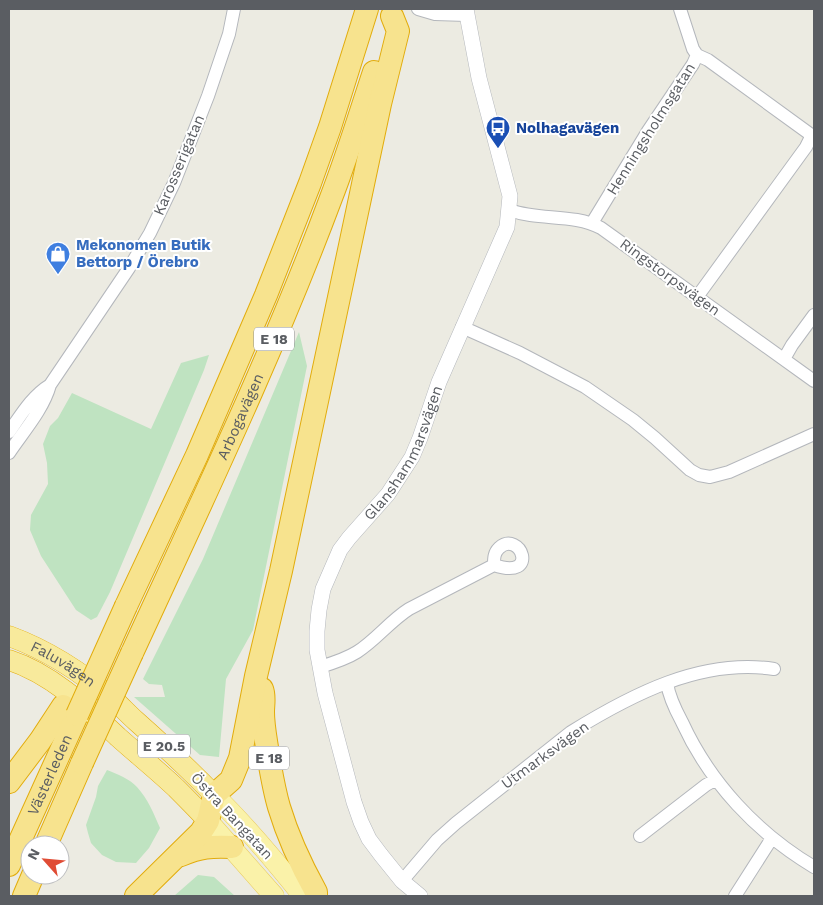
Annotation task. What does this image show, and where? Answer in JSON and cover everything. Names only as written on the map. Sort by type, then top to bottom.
[{"type":"highway","name":"Arbogavägen","points":[[90,684],[197,455],[274,276],[330,127],[367,9]]},
{"type":"highway","name":"Arbogavägen","points":[[108,709],[263,366],[300,276],[337,180],[393,12]]},
{"type":"highway","name":"E 18","points":[[214,795],[231,780],[240,758],[256,676],[281,571],[376,124],[398,30],[393,12]]},
{"type":"highway","name":"E 18","points":[[9,782],[40,741],[70,710],[92,658],[126,606]]},
{"type":"highway","name":"Faluvägen","points":[[9,636],[57,658],[90,681],[108,709]]},
{"type":"highway","name":"Faluvägen","points":[[9,660],[62,688],[108,709]]},
{"type":"highway","name":"E 18","points":[[256,676],[264,693],[263,712],[266,739],[279,806],[290,838],[316,892],[316,896]]},
{"type":"highway","name":"Västerleden","points":[[9,865],[70,710],[90,684]]},
{"type":"highway","name":"Västerleden","points":[[50,835],[108,709]]},
{"type":"highway","name":"Östra Bangatan","points":[[108,709],[170,783],[208,821]]},
{"type":"highway","name":"Östra Bangatan","points":[[108,709],[170,751],[214,795]]},
{"type":"highway","points":[[136,896],[198,836],[208,821],[214,795],[181,780],[170,783]]},
{"type":"highway","points":[[177,856],[195,849],[209,847],[232,848]]},
{"type":"main road","name":"Östra Bangatan","points":[[214,795],[240,821],[303,896]]},
{"type":"main road","name":"Östra Bangatan","points":[[208,821],[274,896]]},
{"type":"street","name":"Karosserigatan","points":[[9,453],[36,414],[50,385],[130,268],[150,233],[193,138],[229,34],[234,9]]},
{"type":"street","points":[[418,9],[435,14],[467,12]]},
{"type":"street","points":[[680,9],[693,49],[697,55]]},
{"type":"street","name":"Glanshammarsvägen","points":[[420,896],[402,881],[380,855],[369,839],[361,822],[328,702],[316,650],[316,631],[323,589],[340,550],[388,494],[412,457],[439,382],[507,227],[510,196],[479,78],[467,12]]},
{"type":"street","name":"Henningsholmsgatan","points":[[592,223],[697,55],[708,60],[813,136]]},
{"type":"street","points":[[697,297],[813,136]]},
{"type":"street","name":"Ringstorpsvägen","points":[[510,210],[520,214],[573,219],[592,223],[602,228],[814,381]]},
{"type":"street","points":[[784,359],[814,316]]},
{"type":"street","points":[[462,327],[520,353],[584,387],[633,420],[690,470],[699,475],[710,477],[728,472],[814,434]]},
{"type":"street","name":"Karosserigatan","points":[[9,432],[40,390],[50,385]]},
{"type":"street","points":[[320,668],[344,659],[358,651],[398,616],[494,565]]},
{"type":"street","name":"Utmarksvägen","points":[[402,881],[437,840],[456,823],[571,732],[651,688],[689,675],[715,669],[757,666],[774,669]]},
{"type":"street","points":[[667,683],[668,692],[689,738],[715,780],[738,806],[772,838],[814,866]]},
{"type":"street","points":[[640,836],[715,780]]},
{"type":"street","points":[[735,896],[772,838]]},
{"type":"green space","points":[[299,332],[307,366],[253,630],[226,679],[219,757],[200,755],[134,697],[165,697],[162,685],[149,684],[143,679],[203,559]]},
{"type":"green space","points":[[209,355],[110,592],[97,617],[91,620],[76,610],[41,556],[30,530],[31,515],[48,484],[47,463],[43,444],[50,426],[58,418],[72,393],[151,429],[181,363]]},
{"type":"green space","points":[[107,770],[127,779],[137,787],[148,802],[160,828],[149,848],[136,863],[116,862],[102,855],[91,843],[86,825],[98,786]]},
{"type":"green space","points":[[198,875],[214,877],[235,896],[174,896]]},
{"type":"place","name":"Nolhagavägen","points":[[498,149]]},
{"type":"place","name":"Mekonomen Butik Bettorp / Örebro","points":[[58,275]]}]
